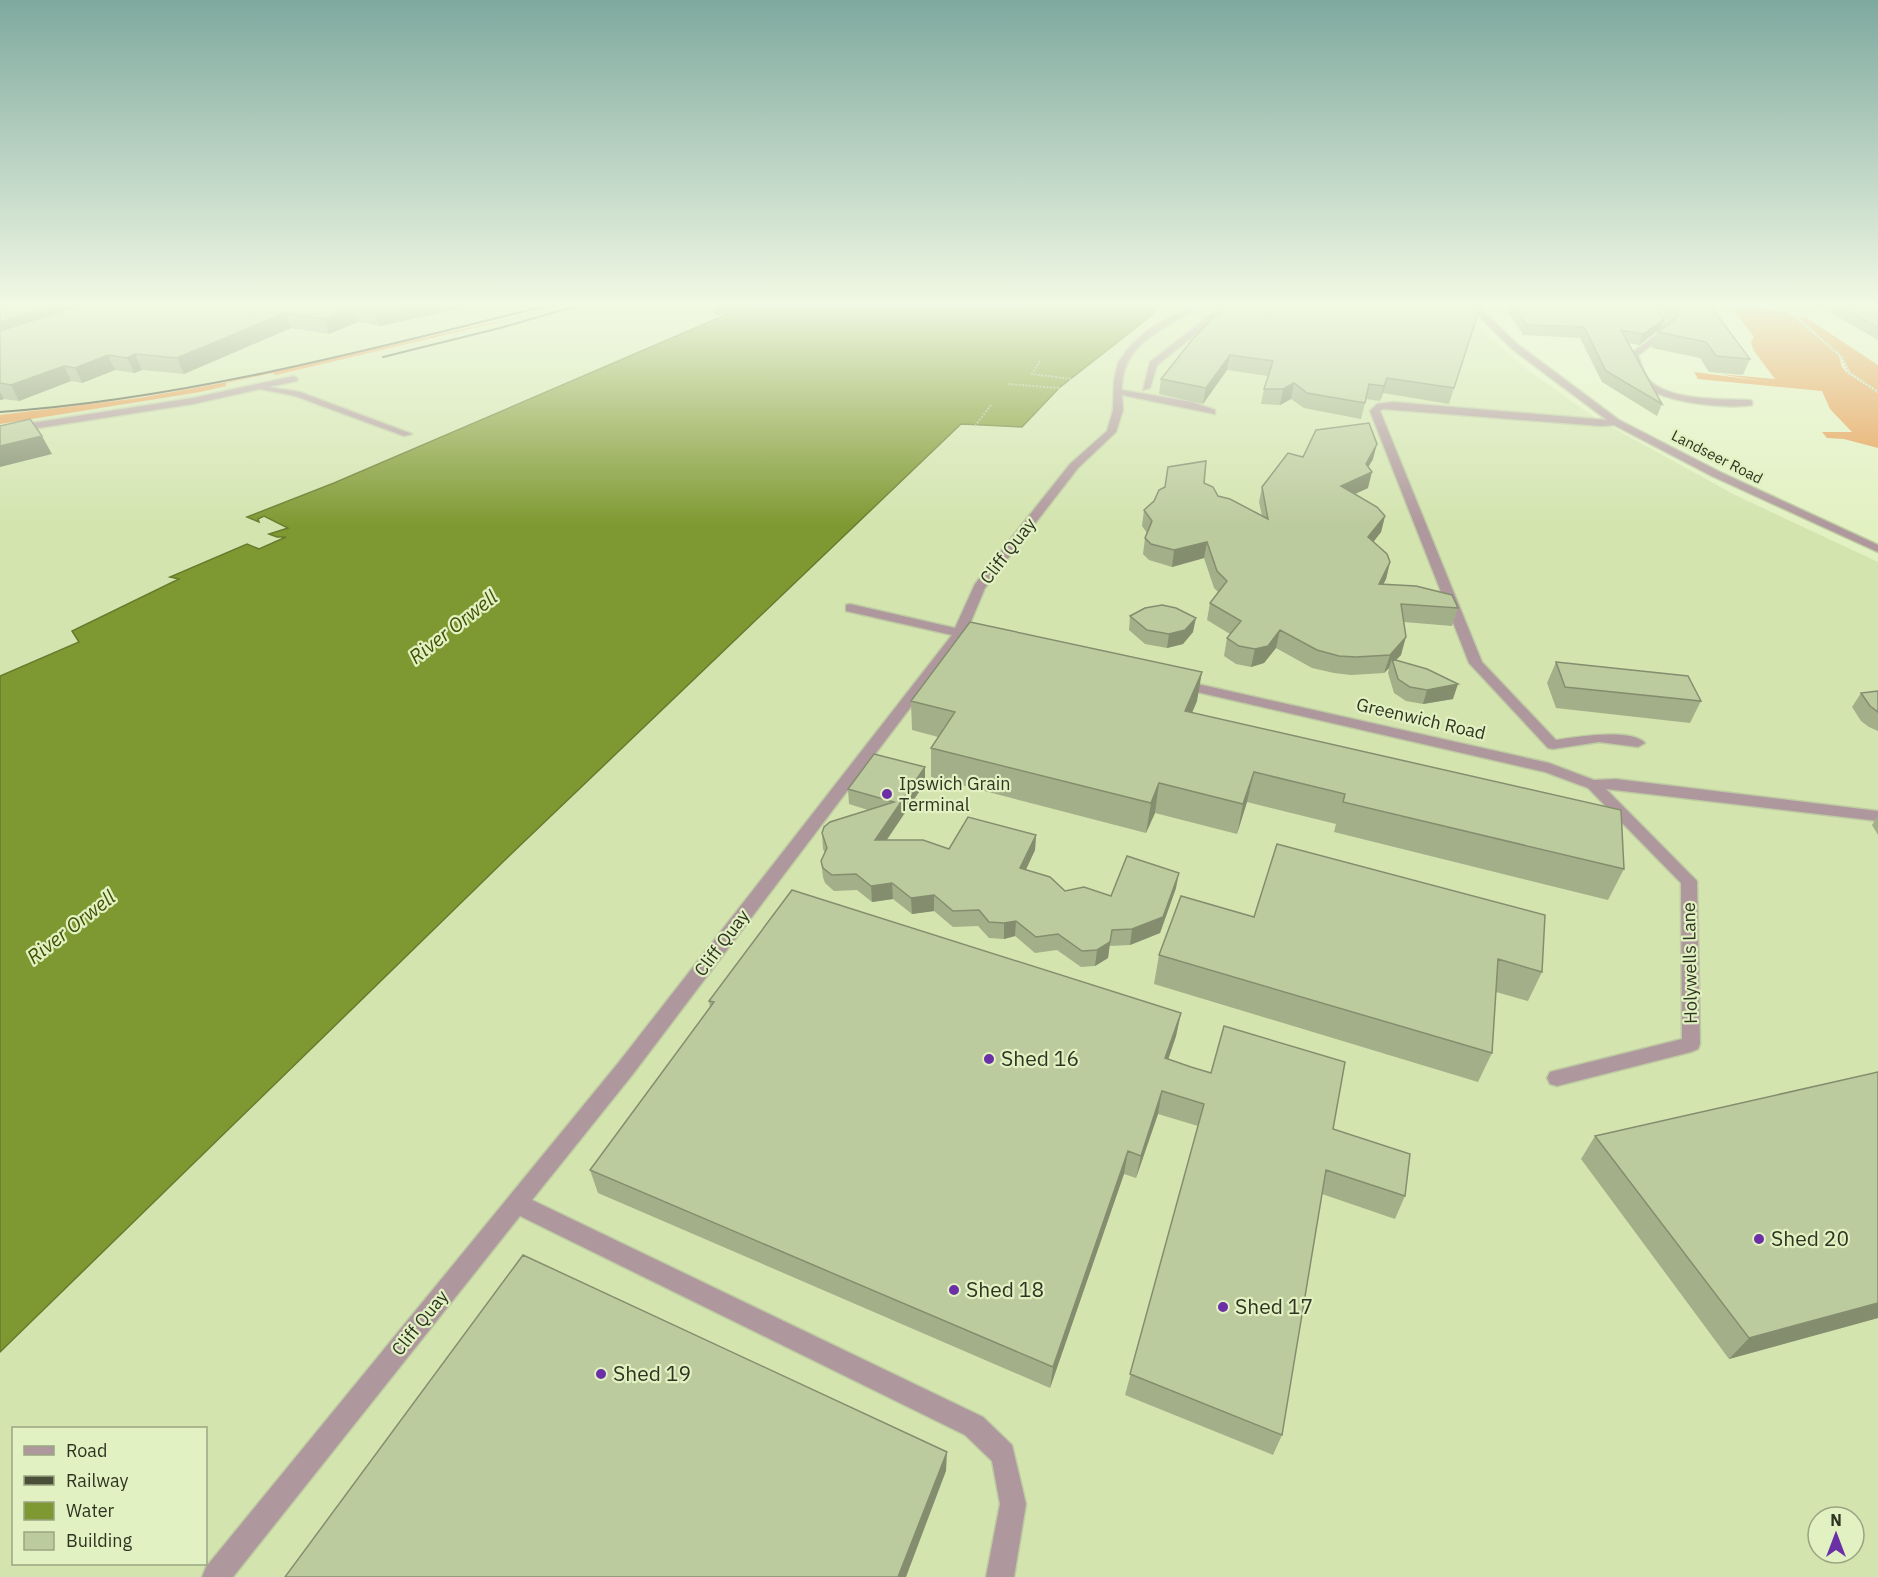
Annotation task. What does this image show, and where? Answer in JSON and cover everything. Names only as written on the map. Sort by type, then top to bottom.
[{"type":"street","name":"Cliff Quay","points":[[216,1577],[626,1068],[959,634],[979,587],[1074,466],[1111,432],[1118,410],[1119,378]]},
{"type":"street","points":[[1146,388],[1149,378]]},
{"type":"street","name":"Landseer Road","points":[[1556,378],[1616,422],[1716,474],[1878,549]]},
{"type":"street","points":[[1644,378],[1653,388],[1676,395],[1749,403]]},
{"type":"street","points":[[0,431],[193,401],[294,379]]},
{"type":"street","points":[[253,388],[297,394],[407,434]]},
{"type":"street","points":[[1119,392],[1192,405],[1212,412]]},
{"type":"street","points":[[1616,422],[1589,422],[1394,405],[1380,406],[1375,411],[1476,663],[1553,745],[1599,738],[1638,743]]},
{"type":"street","points":[[850,608],[982,639]]},
{"type":"street","name":"Greenwich Road","points":[[1167,681],[1549,768],[1593,785],[1616,784],[1878,816]]},
{"type":"street","name":"Holywells Lane","points":[[1557,1078],[1691,1044],[1689,881],[1593,785]]},
{"type":"street","points":[[516,1203],[974,1426],[1003,1454],[1013,1504],[1000,1577]]},
{"type":"path","points":[[1060,378],[1071,379]]},
{"type":"path","points":[[1856,378],[1878,392]]},
{"type":"path","points":[[1008,384],[1059,388]]},
{"type":"path","points":[[975,426],[990,405]]},
{"type":"shaded area","points":[[0,378],[581,378],[334,483],[248,517],[258,519],[263,516],[289,528],[283,535],[287,537],[259,549],[174,577],[180,579],[73,631],[80,642],[0,676]]},
{"type":"shaded area","points":[[251,378],[200,392],[0,424],[0,415],[139,398]]},
{"type":"shaded area","points":[[1072,378],[1539,378],[1597,419],[1735,495],[1878,562],[1878,1577],[0,1577],[0,1352],[507,858],[961,424],[1022,427],[1059,388]]},
{"type":"shaded area","points":[[1697,378],[1737,378],[1770,382],[1741,378],[1854,378],[1878,393],[1878,448],[1844,439],[1827,438],[1822,432],[1852,432],[1830,409],[1822,391]]},
{"type":"shaded area","points":[[1858,378],[1878,378],[1878,391]]},
{"type":"water","name":"River Orwell","points":[[580,378],[1072,378],[1059,388],[1022,427],[961,424],[507,858],[0,1352],[0,676],[79,642],[72,631],[179,579],[170,577],[247,544],[259,549],[286,537],[269,534],[288,528],[264,516],[258,519],[259,522],[247,517],[334,483]]},
{"type":"building","points":[[0,378],[32,378],[11,385],[0,383]]},
{"type":"building","points":[[1162,378],[1214,378],[1206,388]]},
{"type":"building","points":[[1268,378],[1457,378],[1454,388],[1387,378],[1384,386],[1369,384],[1365,403],[1307,393],[1294,383],[1283,389],[1264,389]]},
{"type":"building","points":[[1617,378],[1647,378],[1662,404]]},
{"type":"building","points":[[30,419],[42,436],[0,446],[0,426]]},
{"type":"building","points":[[1369,423],[1377,444],[1366,464],[1372,472],[1341,486],[1377,507],[1385,516],[1368,537],[1387,554],[1390,562],[1379,584],[1416,586],[1452,595],[1458,608],[1401,604],[1406,637],[1390,655],[1339,656],[1317,650],[1280,630],[1268,646],[1255,649],[1239,646],[1227,638],[1241,621],[1210,603],[1227,581],[1217,571],[1207,542],[1174,550],[1151,544],[1145,538],[1152,521],[1144,510],[1154,501],[1159,490],[1165,487],[1168,467],[1206,461],[1204,483],[1213,487],[1218,496],[1230,499],[1268,519],[1262,487],[1288,453],[1303,457],[1316,430]]},
{"type":"building","points":[[1162,605],[1176,608],[1196,618],[1185,630],[1169,634],[1147,630],[1130,616],[1145,608]]},
{"type":"building","points":[[970,622],[1202,672],[1185,711],[1621,810],[1624,869],[1343,802],[1345,794],[1254,772],[1243,804],[1159,783],[1151,803],[931,748],[955,712],[911,701]]},
{"type":"building","points":[[1392,659],[1427,669],[1458,684],[1427,690],[1410,687],[1398,679]]},
{"type":"building","points":[[1556,662],[1688,676],[1701,701],[1565,687]]},
{"type":"building","points":[[1878,691],[1878,712],[1870,706],[1861,693]]},
{"type":"building","points":[[874,754],[925,767],[875,840],[923,840],[949,849],[968,817],[1036,835],[1020,868],[1050,877],[1065,891],[1084,887],[1111,896],[1127,856],[1179,873],[1163,917],[1132,929],[1112,930],[1110,942],[1097,950],[1082,951],[1058,934],[1036,937],[1016,921],[989,922],[979,910],[953,911],[934,895],[911,898],[892,883],[871,886],[856,874],[832,875],[823,868],[821,861],[827,848],[822,833],[824,827],[830,822],[894,802],[848,789]]},
{"type":"building","points":[[1277,844],[1545,915],[1542,972],[1498,959],[1492,1053],[1159,955],[1181,896],[1254,917]]},
{"type":"building","points":[[792,890],[1181,1013],[1165,1058],[1191,1067],[1211,1073],[1224,1026],[1345,1062],[1333,1129],[1410,1154],[1405,1196],[1326,1170],[1282,1435],[1130,1374],[1204,1104],[1162,1091],[1141,1156],[1128,1151],[1053,1367],[590,1170],[714,1002],[709,1001]]},
{"type":"building","name":"Shed 20","points":[[1878,1072],[1878,1303],[1749,1338],[1595,1136]]},
{"type":"building","name":"Shed 19","points":[[523,1255],[947,1452],[898,1577],[285,1577]]},
{"type":"railway","points":[[0,412],[139,396],[241,378]]},
{"type":"place","name":"Ipswich Grain Terminal","points":[[887,794]]},
{"type":"place","name":"Shed 16","points":[[989,1059]]},
{"type":"place","name":"Shed 20","points":[[1759,1239]]},
{"type":"place","name":"Shed 18","points":[[954,1290]]},
{"type":"place","name":"Shed 17","points":[[1223,1307]]},
{"type":"place","name":"Shed 19","points":[[601,1374]]}]
